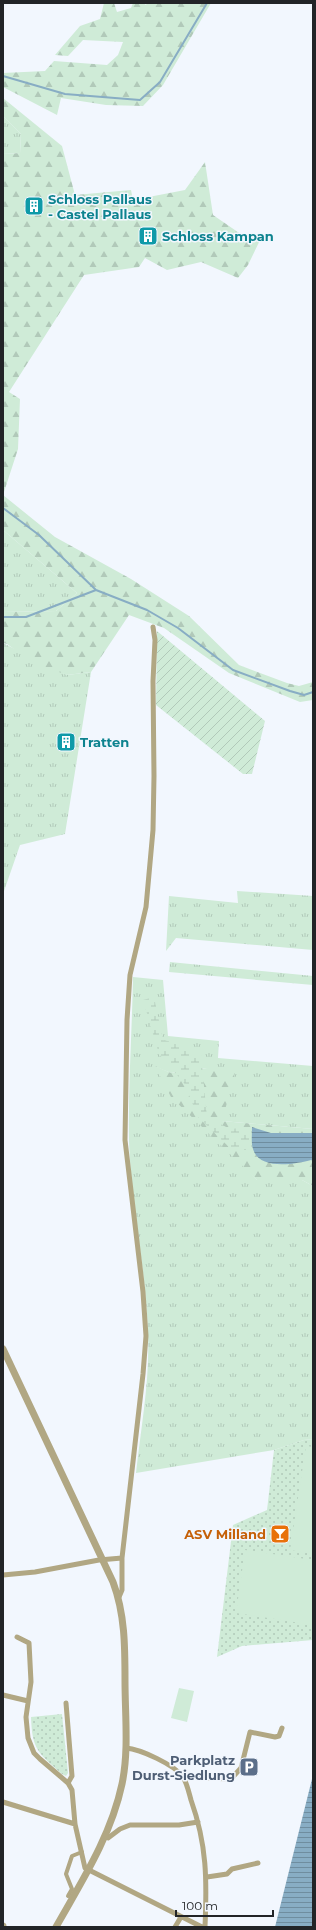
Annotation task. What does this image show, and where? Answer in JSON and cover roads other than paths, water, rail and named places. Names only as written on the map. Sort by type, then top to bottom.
[{"type":"street","points":[[118,1597],[122,1590],[122,1558],[146,1336],[143,1292],[125,1140],[127,1020],[130,974],[146,907],[153,830],[153,681],[155,640],[153,627]]},
{"type":"street","points":[[3,1349],[103,1560],[118,1597],[124,1639],[126,1748],[122,1784],[105,1837],[89,1870],[56,1927]]},
{"type":"street","points":[[3,1575],[35,1572],[122,1558]]},
{"type":"street","points":[[17,1637],[28,1643],[31,1682],[26,1717],[28,1738],[34,1753],[48,1767],[68,1783],[72,1790],[76,1824],[85,1868],[202,1927]]},
{"type":"street","points":[[3,1695],[28,1701]]},
{"type":"street","points":[[66,1702],[72,1776],[68,1783]]},
{"type":"street","points":[[183,1777],[227,1780],[234,1777],[241,1768],[250,1732],[275,1737],[279,1736],[282,1728]]},
{"type":"street","points":[[126,1748],[141,1752],[172,1767],[183,1777],[198,1822],[206,1865],[205,1927]]},
{"type":"street","points":[[3,1802],[76,1824]]},
{"type":"street","points":[[105,1837],[108,1838],[120,1829],[130,1825],[179,1825],[198,1822]]},
{"type":"street","points":[[68,1896],[72,1889],[66,1874],[72,1856],[82,1852]]},
{"type":"street","points":[[207,1877],[227,1874],[232,1869],[258,1863]]},
{"type":"street","points":[[175,1927],[181,1917]]},
{"type":"water","points":[[252,1127],[271,1133],[313,1133],[313,1161],[279,1164],[262,1161],[253,1149]]},
{"type":"water","points":[[313,1775],[313,1927],[275,1927]]},
{"type":"waterway","points":[[3,76],[65,94],[140,100],[160,82],[207,3]]},
{"type":"waterway","points":[[3,508],[39,535],[96,590],[147,610],[178,628],[233,670],[304,695],[313,692]]},
{"type":"waterway","points":[[3,617],[26,617],[96,590]]},
{"type":"place","name":"Schloss Pallaus - Castel Pallaus","points":[[34,206]]},
{"type":"place","name":"Schloss Kampan","points":[[148,236]]},
{"type":"place","name":"Tratten","points":[[66,742]]},
{"type":"place","name":"ASV Milland","points":[[280,1534]]},
{"type":"place","name":"Parkplatz Durst-Siedlung","points":[[249,1767]]}]
